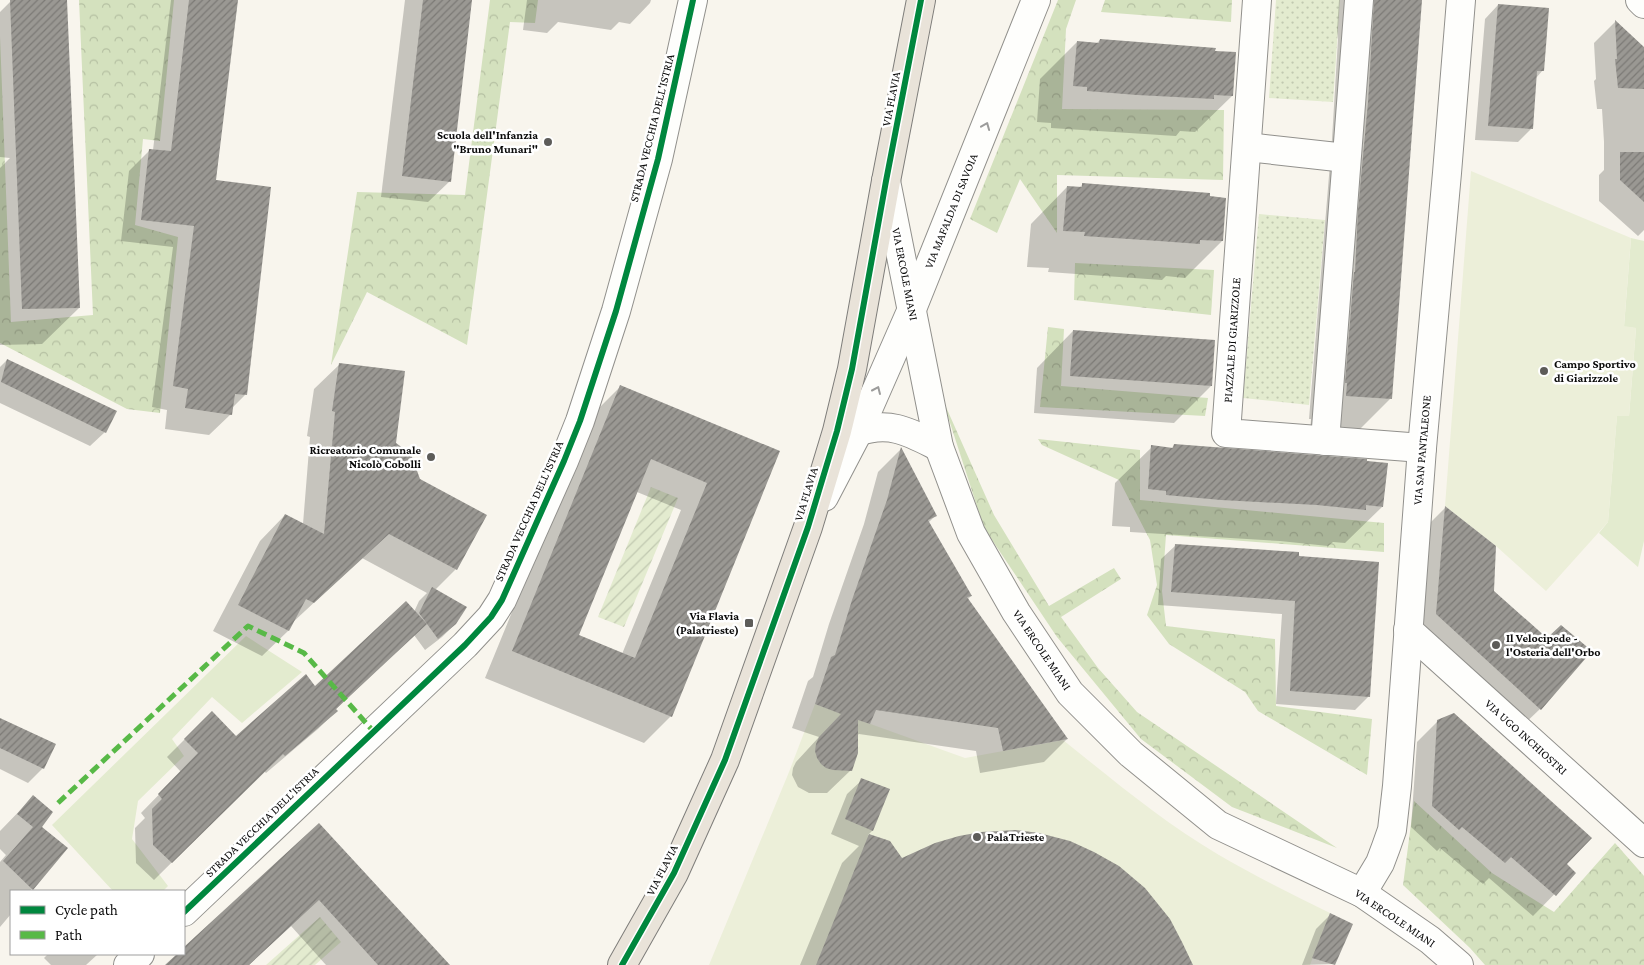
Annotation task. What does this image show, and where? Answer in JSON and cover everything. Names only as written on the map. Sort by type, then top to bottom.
[{"type":"main road","name":"VIA FLAVIA","points":[[622,965],[674,873],[725,760],[808,527],[837,431],[852,369],[921,0]]},
{"type":"street","name":"STRADA VECCHIA DELL'ISTRIA","points":[[185,911],[465,645],[491,617],[502,600],[580,421],[616,311],[658,159],[693,0]]},
{"type":"street","name":"VIA MAFALDA DI SAVOIA","points":[[808,527],[858,432],[912,309],[1036,0]]},
{"type":"street","name":"PIAZZALE DI GIARIZZOLE","points":[[1258,0],[1226,433],[1422,448]]},
{"type":"street","points":[[1324,441],[1359,0]]},
{"type":"street","name":"VIA SAN PANTALEONE","points":[[1362,893],[1380,863],[1392,830],[1397,786],[1422,448],[1461,0]]},
{"type":"street","points":[[1640,0],[1644,4]]},
{"type":"street","points":[[1247,147],[1346,158]]},
{"type":"street","name":"VIA ERCOLE MIANI","points":[[886,181],[939,447],[971,533],[1016,612],[1070,693],[1131,754],[1218,825],[1362,893],[1430,940],[1459,965]]},
{"type":"street","points":[[858,432],[879,426],[892,427],[939,447]]},
{"type":"street","name":"VIA UGO INCHIOSTRI","points":[[1408,630],[1644,843]]},
{"type":"street","points":[[128,965],[139,955]]},
{"type":"green space","points":[[79,0],[174,0],[160,141],[143,139],[135,225],[178,237],[160,413],[127,409],[0,343],[0,36],[11,322],[93,315]]},
{"type":"green space","points":[[490,0],[538,0],[535,23],[510,22],[467,345],[367,292],[331,365],[357,192],[465,195]]},
{"type":"green space","points":[[1058,0],[1076,0],[1066,29],[1062,109],[1224,110],[1223,180],[1057,175],[1057,233],[1020,179],[997,233],[970,219]]},
{"type":"green space","points":[[1105,0],[1232,0],[1231,22],[1101,12]]},
{"type":"green space","points":[[1276,0],[1340,0],[1333,102],[1269,98]]},
{"type":"green space","name":"Campo Sportivo di Giarizzole","points":[[1471,171],[1631,238],[1624,326],[1636,328],[1629,416],[1617,416],[1608,522],[1546,591],[1496,546],[1445,506]]},
{"type":"green space","points":[[1259,214],[1325,220],[1309,405],[1243,398]]},
{"type":"green space","points":[[1631,238],[1644,241],[1644,541],[1638,567],[1599,533],[1608,522],[1617,415],[1629,416],[1636,328],[1624,327]]},
{"type":"green space","points":[[1075,263],[1214,270],[1211,315],[1074,300]]},
{"type":"green space","points":[[1048,327],[1064,329],[1061,386],[1208,398],[1205,416],[1040,407]]},
{"type":"green space","points":[[942,398],[994,515],[1049,606],[1114,568],[1121,579],[1061,617],[1098,668],[1137,712],[1337,848],[1232,807],[1141,739],[1057,637],[984,528]]},
{"type":"green space","points":[[1038,439],[1140,450],[1140,500],[1384,523],[1384,552],[1166,535],[1162,591],[1166,626],[1275,639],[1276,706],[1372,719],[1367,775],[1258,711],[1245,692],[1169,644],[1147,615],[1157,585],[1150,540],[1119,480],[1042,445]]},
{"type":"green space","points":[[651,487],[678,498],[624,627],[598,617]]},
{"type":"green space","points":[[246,636],[302,672],[242,723],[212,697],[172,739],[184,756],[138,801],[132,839],[168,886],[164,890],[112,890],[52,825]]},
{"type":"green space","name":"PalaTrieste","points":[[815,704],[965,758],[1063,740],[1139,800],[1198,842],[1246,870],[1330,913],[1310,965],[709,965]]},
{"type":"green space","points":[[1414,801],[1492,873],[1554,912],[1615,843],[1644,876],[1644,965],[1485,965],[1470,948],[1403,885]]},
{"type":"green space","points":[[320,917],[341,942],[315,965],[266,965]]},
{"type":"building","points":[[10,0],[67,0],[80,308],[22,309]]},
{"type":"building","points":[[189,0],[238,0],[216,180],[271,187],[247,395],[235,394],[232,415],[185,408],[188,389],[173,386],[194,226],[141,220],[149,149],[171,151]]},
{"type":"building","points":[[423,0],[472,0],[451,182],[402,176]]},
{"type":"building","points":[[1374,0],[1422,0],[1392,399],[1346,396],[1347,383],[1345,383],[1368,102]]},
{"type":"building","points":[[1498,4],[1549,8],[1544,71],[1537,71],[1533,129],[1488,126]]},
{"type":"building","points":[[1615,20],[1644,47],[1644,89],[1618,88],[1615,59],[1617,59]]},
{"type":"building","points":[[1100,39],[1216,48],[1215,51],[1236,52],[1233,96],[1214,95],[1214,99],[1137,95],[1087,91],[1087,87],[1073,86],[1077,41],[1099,43]]},
{"type":"building","points":[[1620,152],[1644,152],[1644,202],[1620,180]]},
{"type":"building","points":[[1082,183],[1210,193],[1210,196],[1226,198],[1223,241],[1200,240],[1200,244],[1084,236],[1085,232],[1063,231],[1067,186],[1082,187]]},
{"type":"building","points":[[1073,330],[1215,340],[1212,386],[1070,376]]},
{"type":"building","points":[[7,359],[117,411],[106,433],[1,382]]},
{"type":"building","points":[[339,363],[405,371],[396,443],[411,454],[420,479],[487,515],[457,570],[389,534],[314,603],[306,599],[289,631],[238,605],[285,514],[324,534],[335,412],[332,411]]},
{"type":"building","points":[[620,385],[780,451],[672,717],[512,651]],"holes":[[[651,459],[707,483],[635,658],[579,635]]]},
{"type":"building","points":[[1174,444],[1367,459],[1367,461],[1388,463],[1383,507],[1366,505],[1366,510],[1317,505],[1221,500],[1166,495],[1166,491],[1148,489],[1151,445],[1173,448]]},
{"type":"building","points":[[901,447],[937,516],[928,520],[972,596],[967,597],[1068,739],[1003,751],[998,728],[876,710],[870,724],[858,720],[858,753],[852,771],[826,768],[817,758],[815,751],[819,737],[841,714],[815,704],[831,657],[835,655],[887,500]]},
{"type":"building","points":[[1445,506],[1496,546],[1494,591],[1547,638],[1561,625],[1592,651],[1541,710],[1436,614]]},
{"type":"building","points":[[1175,544],[1299,552],[1299,556],[1379,562],[1370,697],[1290,691],[1295,601],[1171,592]]},
{"type":"building","points":[[432,587],[467,607],[456,624],[438,639],[419,613]]},
{"type":"building","points":[[406,601],[427,624],[336,709],[338,711],[285,756],[283,754],[172,863],[153,845],[152,809],[162,799],[158,794],[198,753],[184,739],[212,711],[236,736],[306,674],[315,686]]},
{"type":"building","points":[[1454,713],[1592,838],[1567,864],[1576,873],[1556,896],[1511,857],[1505,863],[1462,827],[1459,830],[1432,806],[1437,720]]},
{"type":"building","points":[[0,718],[56,744],[44,769],[0,748]]},
{"type":"building","points":[[861,778],[890,789],[873,831],[845,819]]},
{"type":"building","points":[[33,795],[53,812],[42,827],[68,848],[33,890],[3,861],[33,827],[17,814]]},
{"type":"building","points":[[319,823],[450,965],[378,965],[319,900],[249,965],[165,965],[176,955],[185,955],[185,946]]},
{"type":"building","name":"PalaTrieste","points":[[1016,830],[1039,833],[1070,841],[1119,866],[1145,888],[1170,919],[1193,965],[816,965],[869,834],[890,841],[902,858],[935,843],[959,836],[981,832]]},
{"type":"building","points":[[1330,913],[1353,924],[1335,965],[1312,958]]},
{"type":"marked path","points":[[58,803],[248,626],[304,653],[374,732]]},
{"type":"cycle path","points":[[185,911],[465,645],[491,617],[502,600],[580,421],[616,311],[658,159],[693,0]]},
{"type":"cycle path","points":[[622,965],[674,873],[725,760],[808,527],[837,431],[852,369],[921,0]]},
{"type":"place","name":"Scuola dell'Infanzia \"Bruno Munari\"","points":[[548,142]]},
{"type":"place","name":"Campo Sportivo di Giarizzole","points":[[1544,371]]},
{"type":"place","name":"Ricreatorio Comunale Nicolò Cobolli","points":[[431,457]]},
{"type":"place","name":"Via Flavia (Palatrieste)","points":[[749,623]]},
{"type":"place","name":"Il Velocipede - l'Osteria dell'Orbo","points":[[1496,645]]},
{"type":"place","name":"PalaTrieste","points":[[977,837]]}]
